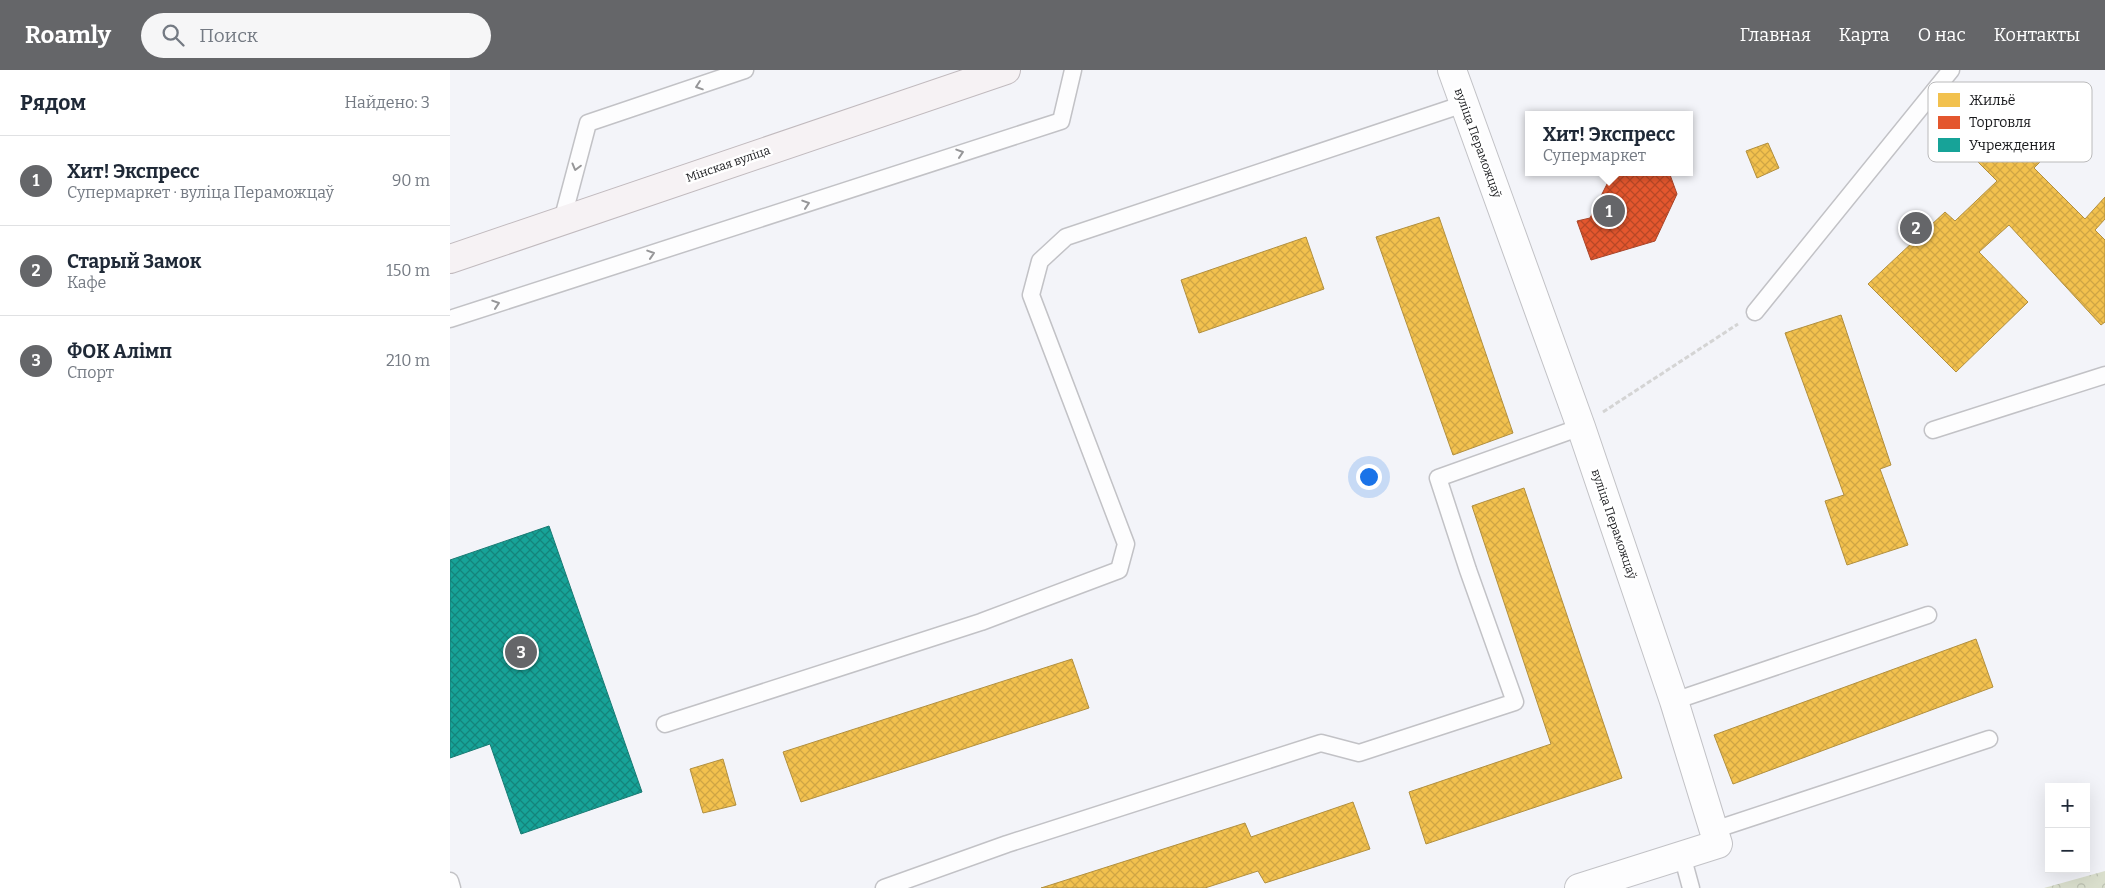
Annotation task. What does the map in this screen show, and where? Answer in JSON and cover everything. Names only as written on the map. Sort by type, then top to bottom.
[{"type":"main road","name":"Мінская вуліца","points":[[450,259],[1006,70]]},
{"type":"street","name":"вуліца Пераможцаў","points":[[1452,70],[1581,427],[1674,701],[1714,830]]},
{"type":"street","points":[[1579,888],[1718,844],[1714,830]]},
{"type":"lane","points":[[562,221],[588,123],[745,70]]},
{"type":"lane","points":[[450,319],[1061,121],[1073,70]]},
{"type":"lane","points":[[1941,82],[1951,70]]},
{"type":"lane","points":[[1755,312],[1928,98]]},
{"type":"lane","points":[[665,724],[981,622],[1119,570],[1126,544],[1031,295],[1040,261],[1066,237],[1464,104]]},
{"type":"lane","points":[[1933,430],[2105,375]]},
{"type":"lane","points":[[884,888],[1007,844],[1321,743],[1359,753],[1515,702],[1468,570],[1438,478],[1581,427]]},
{"type":"lane","points":[[1674,701],[1928,615]]},
{"type":"lane","points":[[1714,830],[1989,739]]},
{"type":"lane","points":[[1682,856],[1691,888]]},
{"type":"lane","points":[[450,881],[452,888]]},
{"type":"path","points":[[1581,427],[1755,312]]},
{"type":"green space","points":[[2105,871],[2105,888],[2044,888]]},
{"type":"building: Жильё","points":[[1768,143],[1779,168],[1757,178],[1746,151]]},
{"type":"building: Жильё","points":[[1978,162],[2040,162],[2034,168],[2085,219],[2105,197],[2105,219],[2095,230],[2105,240],[2105,322],[2101,325],[2009,225],[1979,252],[2028,302],[1956,372],[1868,284],[1945,212],[1955,221],[1997,181]]},
{"type":"building: Жильё","points":[[1439,217],[1513,433],[1453,455],[1376,237]]},
{"type":"building: Жильё","points":[[1306,237],[1324,289],[1199,333],[1181,280]]},
{"type":"building: Жильё","points":[[1841,315],[1891,465],[1880,469],[1908,545],[1847,565],[1825,501],[1844,495],[1785,333]]},
{"type":"building: Жильё","points":[[1524,488],[1622,778],[1426,844],[1409,792],[1551,744],[1472,506]]},
{"type":"building: Жильё","points":[[1976,639],[1993,687],[1733,784],[1714,735]]},
{"type":"building: Жильё","points":[[1072,659],[1089,708],[801,802],[783,752]]},
{"type":"building: Жильё","points":[[723,759],[736,805],[703,813],[690,769]]},
{"type":"building: Жильё","points":[[1353,802],[1370,849],[1265,883],[1258,871],[1205,888],[1041,888],[1245,823],[1251,837]]},
{"type":"building: Торговля","points":[[1611,176],[1670,176],[1677,194],[1655,241],[1591,260],[1577,221],[1590,218]]},
{"type":"building: Учреждения","points":[[549,526],[642,792],[521,834],[490,744],[450,758],[450,560]]},
{"type":"place","name":"Хит! Экспресс","points":[[1609,211]]},
{"type":"place","name":"Старый Замок","points":[[1916,228]]},
{"type":"place","name":"ФОК Алімп","points":[[521,652]]}]
